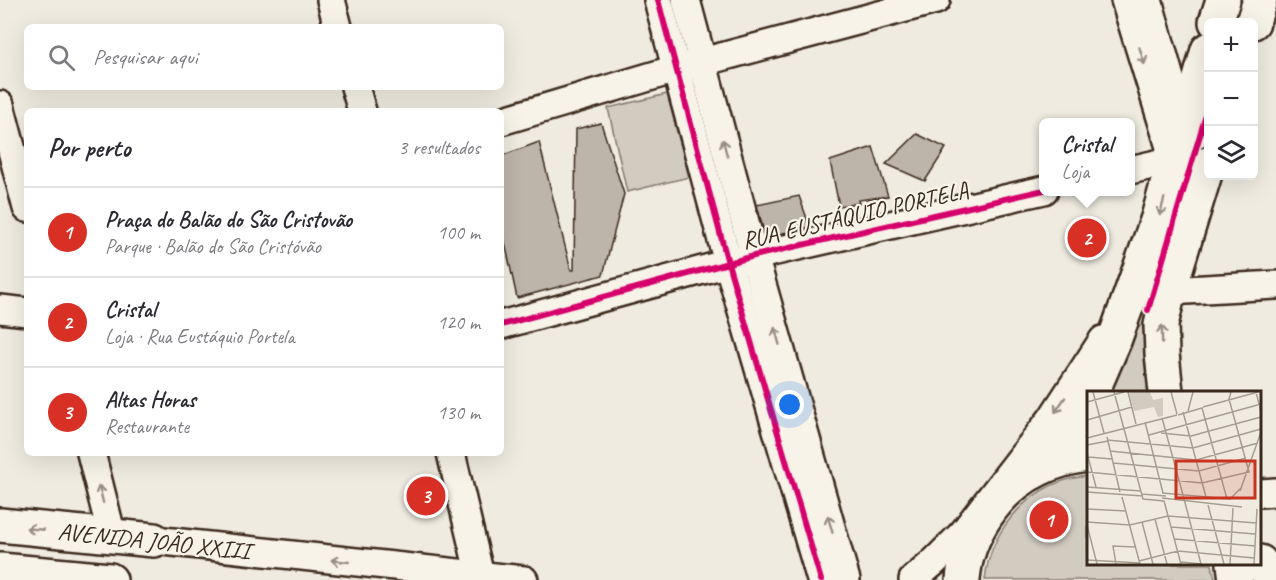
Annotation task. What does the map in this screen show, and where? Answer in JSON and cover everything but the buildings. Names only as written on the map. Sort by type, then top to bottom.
[{"type":"main road","points":[[1217,18],[1223,0]]},
{"type":"main road","points":[[1254,18],[1260,0]]},
{"type":"main road","points":[[1093,391],[1158,218],[1204,66]]},
{"type":"main road","points":[[1166,391],[1161,325],[1169,291],[1204,180]]},
{"type":"main road","points":[[1036,470],[1062,440],[1087,402]]},
{"type":"main road","points":[[948,580],[971,544],[986,514],[1009,489],[1036,470],[1054,462],[1087,455]]},
{"type":"main road","name":"AVENIDA JOÃO XXIII","points":[[0,525],[154,540]]},
{"type":"main road","points":[[112,536],[123,580]]},
{"type":"main road","points":[[963,580],[971,544]]},
{"type":"main road","points":[[1261,563],[1274,580]]},
{"type":"main road","points":[[1234,565],[1236,580]]},
{"type":"main road","points":[[1241,565],[1253,580]]},
{"type":"main road","name":"AVENIDA JOÃO XXIII","points":[[0,570],[110,580]]},
{"type":"street","points":[[331,0],[337,24]]},
{"type":"street","points":[[658,0],[728,263],[821,580]]},
{"type":"street","points":[[686,0],[754,256],[846,580]]},
{"type":"street","points":[[504,121],[676,69],[936,0]]},
{"type":"street","points":[[1125,0],[1179,146]]},
{"type":"street","points":[[1148,0],[1179,146]]},
{"type":"street","points":[[356,90],[361,108]]},
{"type":"street","points":[[8,124],[24,195]]},
{"type":"street","points":[[1135,168],[1179,146]]},
{"type":"street","name":"RUA EUSTÁQUIO PORTELA","points":[[504,324],[754,256],[1039,191]]},
{"type":"street","points":[[1169,291],[1276,285]]},
{"type":"street","points":[[913,580],[971,523],[1052,418],[1127,304]]},
{"type":"street","points":[[0,309],[24,312]]},
{"type":"street","points":[[92,456],[112,536]]},
{"type":"street","points":[[452,456],[480,576]]},
{"type":"street","points":[[1261,493],[1276,492]]},
{"type":"street","name":"AVENIDA JOÃO XXIII","points":[[154,540],[524,580]]},
{"type":"shaded area","points":[[667,94],[689,177],[627,192],[608,108]]},
{"type":"shaded area","points":[[1143,323],[1151,391],[1100,391],[1121,349]]},
{"type":"shaded area","points":[[1087,476],[1087,565],[1212,565],[1215,580],[985,580],[996,542],[1018,510],[1050,486],[1068,479]]},
{"type":"cycle path","points":[[658,0],[728,263],[821,580]]},
{"type":"cycle path","points":[[1148,310],[1204,121]]},
{"type":"cycle path","points":[[504,324],[754,256],[1039,191]]},
{"type":"place","name":"Cristal","points":[[1087,238]]},
{"type":"place","name":"Altas Horas","points":[[426,496]]},
{"type":"place","name":"Praça do Balão do São Cristovão","points":[[1049,520]]}]
